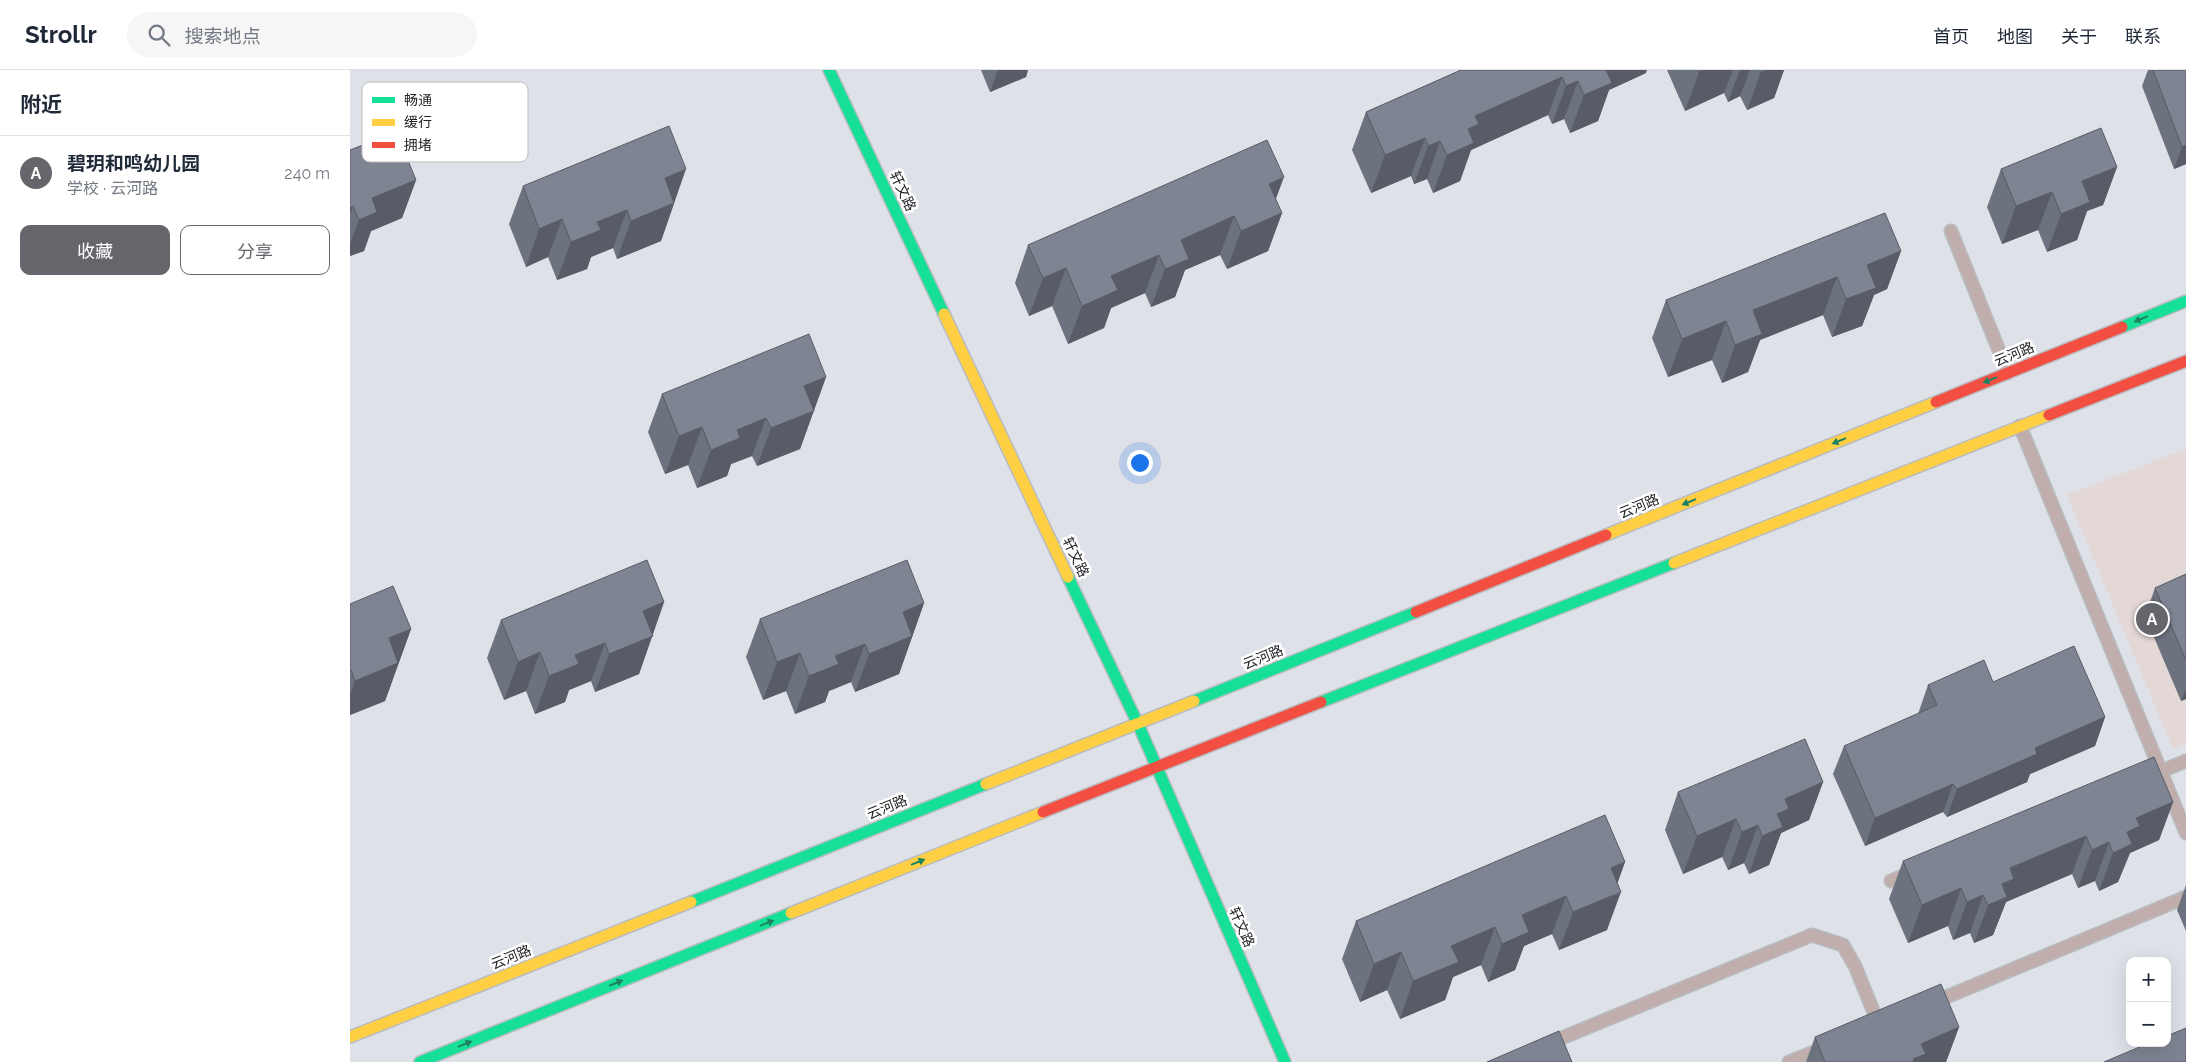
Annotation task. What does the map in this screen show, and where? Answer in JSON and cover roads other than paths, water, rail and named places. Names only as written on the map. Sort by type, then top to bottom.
[{"type":"street","name":"轩文路","points":[[829,70],[1138,724],[1285,1062]]},
{"type":"street","name":"云河路","points":[[350,1037],[1138,724],[2186,301]]},
{"type":"street","points":[[420,1062],[1156,766],[2186,361]]},
{"type":"lane","points":[[1951,231],[2008,373]]},
{"type":"lane","points":[[2020,426],[2186,833]]},
{"type":"lane","points":[[2143,779],[2186,761]]},
{"type":"lane","points":[[1891,881],[1927,866]]},
{"type":"lane","points":[[1924,1006],[2186,897]]},
{"type":"lane","points":[[1531,1051],[1812,934],[1843,945],[1855,966],[1879,1025]]},
{"type":"lane","points":[[1789,1062],[1834,1043]]},
{"type":"place","name":"碧玥和鸣幼儿园","points":[[2152,619]]}]
